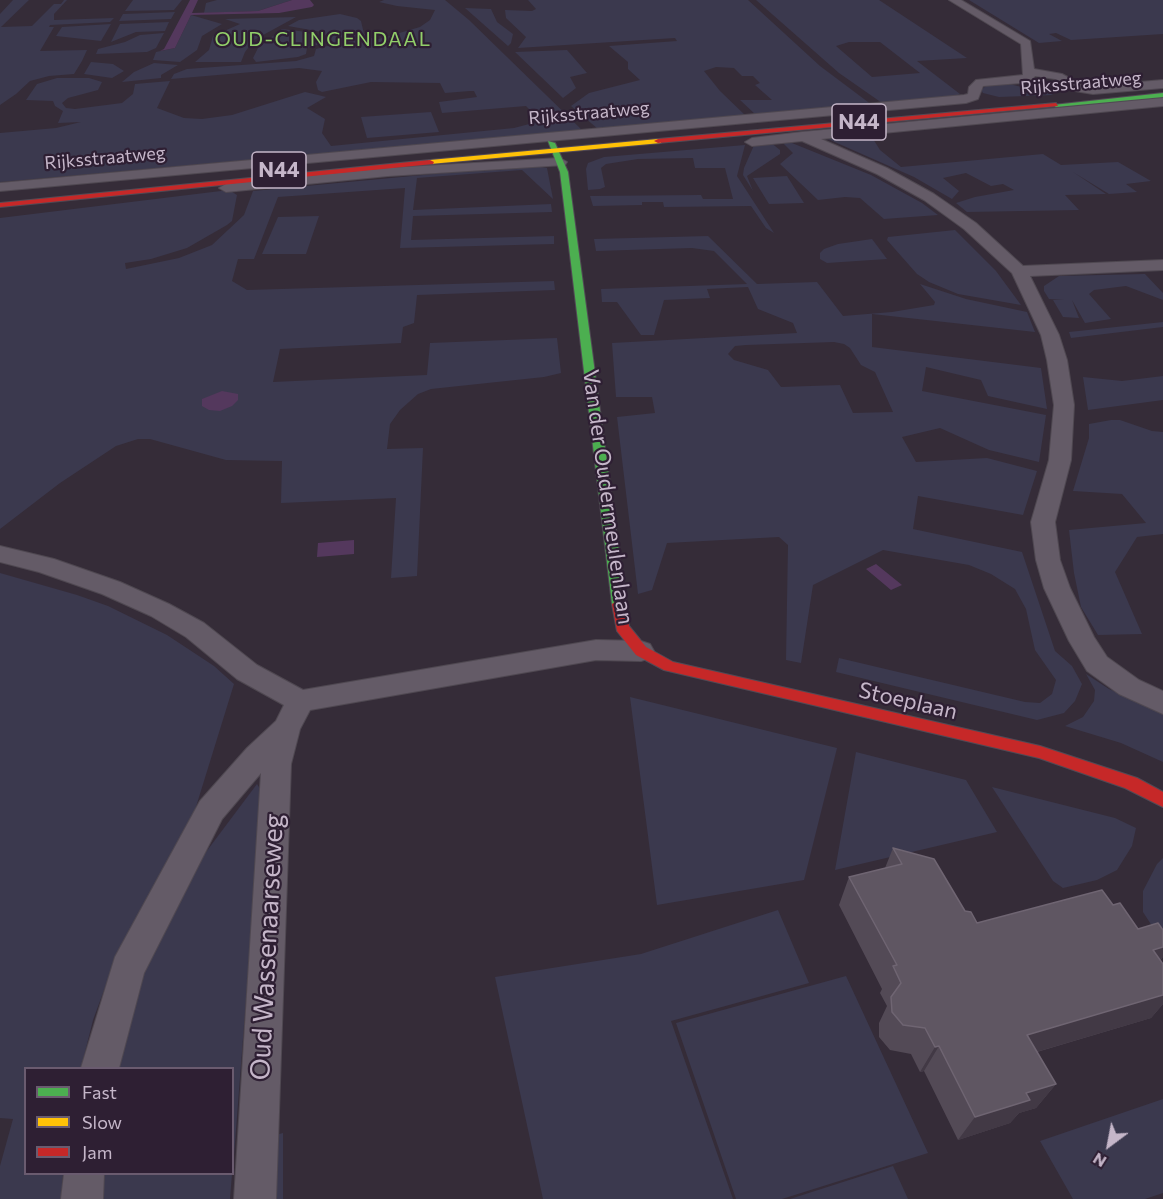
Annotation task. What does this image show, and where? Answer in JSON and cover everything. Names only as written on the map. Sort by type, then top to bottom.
[{"type":"main road","name":"Rijksstraatweg","points":[[0,205],[1163,93]]},
{"type":"main road","name":"Rijksstraatweg","points":[[0,196],[555,152]]},
{"type":"main road","name":"Van der Oudermeulenlaan","points":[[555,152],[564,172],[622,627],[641,651]]},
{"type":"main road","name":"Stoeplaan","points":[[641,651],[669,666],[1040,752],[1131,783],[1163,799]]},
{"type":"street","points":[[954,0],[1026,43],[1029,72]]},
{"type":"street","name":"Rijksstraatweg","points":[[0,187],[966,99],[974,96],[975,87],[980,83],[1021,80],[1029,76],[1029,72],[1058,76],[1079,88],[1093,90],[1163,84]]},
{"type":"street","points":[[752,142],[1163,102]]},
{"type":"street","points":[[802,136],[882,171],[929,197],[970,226],[1019,271],[1050,335],[1064,405],[1060,460],[1043,522],[1048,560],[1057,588],[1082,641],[1097,664],[1129,687],[1163,703]]},
{"type":"street","name":"Rijksstraatweg","points":[[226,188],[555,152]]},
{"type":"street","points":[[1019,271],[1163,265]]},
{"type":"street","points":[[0,554],[45,565],[111,588],[160,610],[195,630],[247,672],[300,701]]},
{"type":"street","name":"Van der Oudermeulenlaan","points":[[300,701],[596,650],[641,651]]},
{"type":"street","name":"Oud Wassenaarseweg","points":[[255,1199],[276,764],[286,729],[300,701]]},
{"type":"street","points":[[100,1067],[127,969],[211,810],[257,756],[286,729]]},
{"type":"street","points":[[82,1199],[84,1175]]},
{"type":"shaded area","points":[[13,0],[29,0],[1,27],[32,26],[54,4],[61,4],[64,0],[67,0],[54,14],[54,20],[114,18],[110,22],[50,25],[49,27],[54,27],[40,51],[87,50],[74,74],[49,76],[30,81],[0,105],[0,14]]},
{"type":"shaded area","points":[[133,0],[182,0],[174,10],[125,11]]},
{"type":"shaded area","points":[[190,0],[198,0],[192,13],[258,11],[292,0],[310,0],[314,5],[279,13],[191,15],[175,48],[160,51],[164,49]]},
{"type":"shaded area","points":[[217,0],[292,0],[258,11],[204,13],[206,3]]},
{"type":"shaded area","points":[[384,0],[445,0],[469,20],[582,130],[0,182],[0,133],[56,128],[81,122],[58,123],[63,111],[55,106],[53,101],[26,100],[37,84],[57,78],[89,78],[102,82],[98,90],[68,98],[62,103],[66,108],[75,109],[122,103],[133,94],[135,84],[170,81],[157,108],[184,118],[202,119],[232,115],[305,92],[318,95],[326,97],[307,108],[325,119],[322,133],[331,146],[514,128],[533,123],[535,119],[533,113],[526,106],[442,113],[439,102],[477,97],[474,91],[445,93],[440,83],[371,82],[322,92],[318,90],[316,82],[322,71],[299,68],[171,79],[174,74],[187,69],[296,61],[314,56],[316,49],[331,45],[328,37],[322,32],[288,26],[299,20],[340,14],[357,18],[361,21],[364,34],[375,40],[420,27],[430,20],[435,10],[379,2]]},
{"type":"shaded area","points":[[528,0],[748,0],[820,66],[872,105],[756,115],[740,100],[772,100],[755,85],[760,83],[753,76],[742,76],[734,68],[716,67],[704,71],[720,91],[746,116],[598,129],[571,106],[589,93],[640,80],[628,69],[628,62],[609,46],[677,41],[675,38],[518,48],[526,37],[506,18],[505,10],[532,11],[536,9]]},
{"type":"shaded area","points":[[756,0],[879,0],[967,58],[917,61],[960,94],[952,97],[882,103],[839,73]],"holes":[[[849,42],[880,42],[920,73],[872,77],[836,46]]]},
{"type":"shaded area","points":[[969,0],[1163,0],[1163,34],[1071,40],[1056,33],[1049,34],[1062,41],[1039,43]]},
{"type":"shaded area","points":[[465,8],[491,9],[497,22],[513,34],[511,43],[508,46]]},
{"type":"shaded area","points":[[175,12],[171,19],[119,21],[123,14]]},
{"type":"shaded area","points":[[191,15],[222,24],[202,36],[197,50],[180,62],[153,60],[156,52],[175,48]]},
{"type":"shaded area","points":[[296,17],[254,40],[241,62],[195,62],[209,50],[213,36],[240,24],[225,19]]},
{"type":"shaded area","points":[[169,22],[165,31],[136,32],[111,42],[120,24]]},
{"type":"shaded area","points":[[111,24],[101,41],[56,36],[62,27]]},
{"type":"shaded area","points":[[282,29],[307,32],[314,36],[320,44],[307,48],[306,54],[298,57],[256,62],[253,58],[258,48]]},
{"type":"shaded area","points":[[164,33],[156,48],[147,52],[96,54],[98,49],[125,42],[140,35]]},
{"type":"shaded area","points":[[567,50],[587,73],[570,77],[576,88],[563,98],[515,52]]},
{"type":"shaded area","points":[[91,62],[113,64],[124,71],[112,78],[84,74]]},
{"type":"shaded area","points":[[154,63],[178,65],[161,75],[161,78],[122,82],[134,72]]},
{"type":"shaded area","points":[[1005,83],[1053,95],[999,97],[983,93],[981,90],[988,84]]},
{"type":"shaded area","points":[[431,112],[439,132],[367,138],[361,117]]},
{"type":"shaded area","points":[[870,134],[880,150],[901,167],[1043,154],[1061,165],[1118,162],[1151,181],[1126,184],[1137,192],[1109,194],[1073,172],[1106,194],[1065,195],[1079,210],[967,212],[956,203],[1014,190],[1003,184],[991,186],[966,173],[943,178],[959,191],[952,199],[914,177],[828,139]]},
{"type":"shaded area","points":[[787,141],[871,175],[922,203],[938,215],[884,219],[860,198],[818,200],[780,164],[793,153],[782,142]]},
{"type":"shaded area","points":[[770,142],[780,150],[780,154],[747,176],[753,191],[743,175],[744,168],[755,143]]},
{"type":"shaded area","points":[[745,145],[737,176],[774,233],[766,228],[751,206],[664,207],[663,202],[642,202],[642,205],[593,206],[590,196],[701,195],[703,199],[733,199],[725,168],[695,168],[693,158],[638,159],[606,164],[601,168],[605,187],[600,189],[588,190],[586,169],[588,163],[604,157]]},
{"type":"shaded area","points":[[529,165],[547,168],[553,199],[522,170],[417,178],[413,210],[551,204],[552,212],[413,216],[411,240],[554,236],[554,244],[400,248],[405,188],[278,197],[254,259],[238,259],[232,281],[247,290],[554,281],[555,290],[417,295],[414,323],[403,327],[401,343],[280,349],[273,382],[427,375],[430,343],[557,338],[561,373],[544,377],[431,389],[418,394],[400,410],[390,424],[387,449],[423,448],[417,576],[391,578],[396,498],[281,503],[282,461],[226,460],[150,439],[138,439],[116,446],[60,483],[0,529],[0,218],[229,190],[237,195],[232,221],[227,225],[187,248],[151,259],[125,263],[126,269],[179,258],[212,245],[244,215],[253,191]]},
{"type":"shaded area","points":[[787,176],[804,203],[769,204],[753,178]]},
{"type":"shaded area","points":[[319,216],[306,254],[262,254],[278,217]]},
{"type":"shaded area","points":[[955,230],[996,271],[1021,305],[958,294],[929,282],[917,274],[887,240],[888,237]]},
{"type":"shaded area","points":[[708,236],[757,284],[817,282],[843,316],[892,312],[934,305],[935,302],[920,284],[966,299],[1027,312],[1035,332],[872,314],[872,347],[1041,368],[1047,409],[988,396],[981,380],[926,367],[922,391],[1046,415],[1039,462],[989,450],[940,428],[902,437],[916,462],[987,458],[1037,471],[1023,515],[918,496],[913,529],[1022,552],[1055,651],[1072,666],[1082,684],[1075,701],[1064,713],[1037,720],[836,672],[839,658],[1025,702],[1040,703],[1052,694],[1056,680],[1035,650],[1026,609],[1015,589],[991,574],[969,565],[883,550],[813,585],[801,663],[786,660],[788,545],[779,537],[667,543],[652,590],[638,594],[617,417],[655,413],[652,397],[616,397],[612,343],[797,333],[793,323],[758,309],[748,287],[707,289],[710,298],[664,300],[654,335],[641,335],[617,302],[602,302],[601,289],[747,284],[714,251],[692,248],[596,251],[594,239]],"holes":[[[834,342],[850,348],[861,365],[875,372],[893,412],[853,413],[840,385],[781,387],[768,370],[734,360],[728,354],[735,346],[746,345]]]},
{"type":"shaded area","points":[[872,239],[887,259],[827,263],[820,259],[820,253],[824,249],[838,244]]},
{"type":"shaded area","points":[[1145,274],[1163,293],[1163,300],[1126,286],[1094,290],[1089,294],[1111,319],[1085,323],[1072,300],[1079,318],[1063,317],[1053,300],[1064,300],[1049,299],[1044,291],[1044,286],[1059,276]]},
{"type":"shaded area","points":[[1163,322],[1163,327],[1071,338],[1069,332]]},
{"type":"shaded area","points":[[1163,376],[1163,400],[1088,410],[1083,377],[1122,381]]},
{"type":"shaded area","points":[[222,391],[238,394],[238,400],[232,406],[220,411],[209,410],[202,406],[202,399]]},
{"type":"shaded area","points":[[1120,420],[1152,431],[1163,432],[1163,534],[1137,537],[1115,572],[1142,634],[1098,635],[1081,607],[1074,573],[1069,530],[1146,523],[1122,494],[1073,491],[1089,438],[1089,424]]},
{"type":"shaded area","points":[[354,540],[354,554],[317,557],[318,543]]},
{"type":"shaded area","points":[[876,564],[902,585],[891,590],[866,569]]},
{"type":"shaded area","points":[[0,573],[108,606],[167,635],[214,666],[234,684],[195,810],[114,963],[93,1020],[81,1067],[24,1067],[24,1175],[63,1175],[61,1199],[0,1199],[0,1166],[13,1119],[0,1118]]},
{"type":"shaded area","points":[[1086,674],[1109,689],[1163,712],[1163,762],[1121,743],[1065,726],[1083,717],[1094,701],[1095,690]]},
{"type":"shaded area","points":[[630,697],[837,748],[804,880],[657,905]]},
{"type":"shaded area","points":[[856,752],[966,780],[997,832],[835,870]]},
{"type":"shaded area","points":[[257,784],[262,792],[234,1155],[234,1067],[114,1067],[125,1019],[154,942],[185,880]]},
{"type":"shaded area","points":[[992,787],[1115,818],[1136,828],[1132,846],[1117,870],[1097,880],[1063,888],[1053,881]]},
{"type":"shaded area","points":[[1163,858],[1163,943],[1143,912],[1143,891],[1157,864]]},
{"type":"shaded area","points":[[778,910],[809,983],[671,1021],[733,1199],[543,1199],[495,977],[641,954]]},
{"type":"shaded area","points":[[846,976],[928,1153],[782,1199],[736,1199],[676,1023]]},
{"type":"shaded area","points":[[1163,1099],[1163,1193],[1145,1199],[1073,1199],[1040,1141]]},
{"type":"shaded area","points":[[283,1133],[283,1199],[267,1199],[272,1136]]},
{"type":"shaded area","points":[[893,1166],[908,1199],[790,1199]]},
{"type":"shaded area","points":[[100,1175],[232,1175],[230,1199],[98,1199]]},
{"type":"building","points":[[893,848],[934,859],[965,911],[971,912],[977,923],[1102,890],[1113,905],[1120,903],[1138,929],[1158,923],[1163,930],[1163,947],[1153,950],[1163,964],[1163,995],[1027,1035],[1056,1084],[1026,1093],[1030,1100],[975,1117],[939,1046],[935,1047],[925,1028],[903,1025],[892,1012],[891,997],[901,983],[893,966],[897,965],[849,877],[902,864]]},
{"type":"traffic: fast","points":[[1056,105],[1163,95]]},
{"type":"traffic: fast","points":[[551,143],[564,172],[619,604]]},
{"type":"traffic: slow","points":[[430,162],[658,141]]},
{"type":"traffic: jam","points":[[658,141],[1056,105]]},
{"type":"traffic: jam","points":[[0,205],[430,162]]},
{"type":"traffic: jam","points":[[619,604],[622,627],[641,651],[669,666],[1040,752],[1131,783],[1163,800]]},
{"type":"district","name":"OUD-CLINGENDAAL","points":[[323,39]]}]
